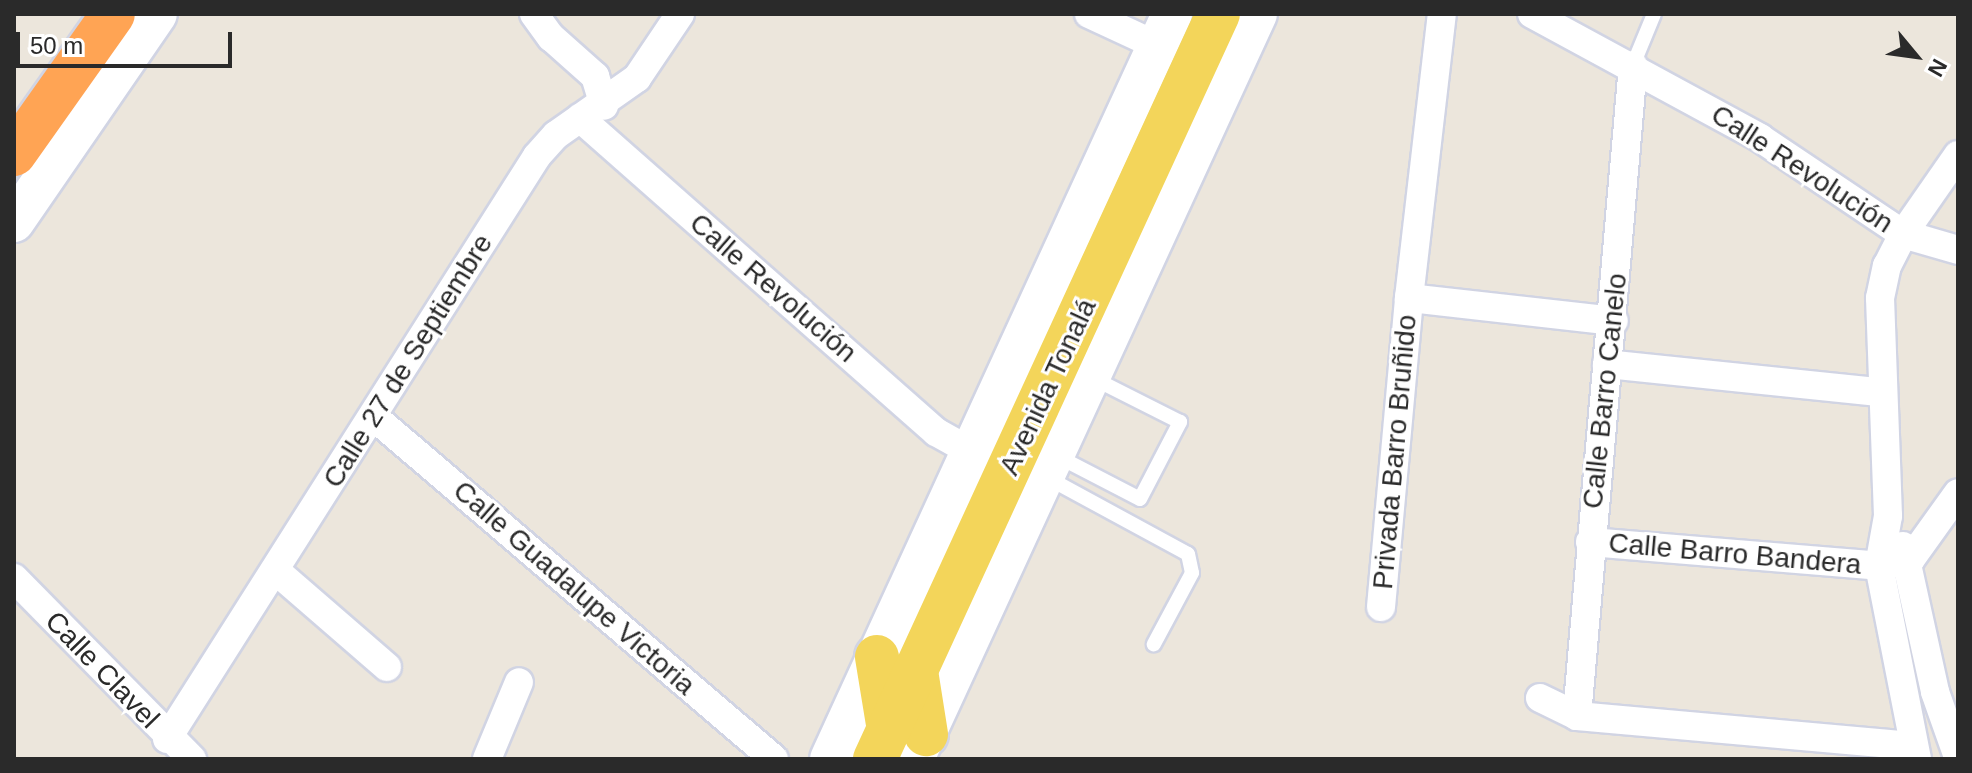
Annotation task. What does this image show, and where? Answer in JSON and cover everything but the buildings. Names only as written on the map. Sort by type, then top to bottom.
[{"type":"highway","points":[[14,154],[113,14]]},
{"type":"main road","name":"Avenida Tonalá","points":[[901,745],[896,664],[1218,14]]},
{"type":"street","points":[[14,222],[157,14]]},
{"type":"street","name":"Calle Revolución","points":[[534,14],[551,37],[595,76],[592,112],[936,432],[972,452]]},
{"type":"street","name":"Calle 27 de Septiembre","points":[[167,739],[537,156],[637,78],[680,14]]},
{"type":"street","points":[[1089,14],[1165,30]]},
{"type":"street","name":"Avenida Tonalá","points":[[901,745],[1049,465],[1257,14]]},
{"type":"street","name":"Privada Barro Bruñido","points":[[1381,607],[1409,298],[1442,14]]},
{"type":"street","name":"Calle Revolución","points":[[1541,16],[1760,138],[1903,234],[1887,266],[1880,298],[1880,392],[1888,516],[1879,566],[1915,752]]},
{"type":"street","name":"Avenida Tonalá","points":[[830,759],[896,664],[972,452],[1165,30]]},
{"type":"street","name":"Calle Barro Canelo","points":[[1577,716],[1590,542],[1614,321],[1633,65]]},
{"type":"street","points":[[1958,155],[1903,234],[1958,250]]},
{"type":"street","points":[[1409,298],[1614,321]]},
{"type":"street","points":[[1607,364],[1880,392]]},
{"type":"street","name":"Calle Guadalupe Victoria","points":[[374,417],[774,759]]},
{"type":"street","points":[[1910,560],[1958,493]]},
{"type":"street","name":"Calle Revolución","points":[[1888,516],[1910,560],[1935,692],[1958,757]]},
{"type":"street","name":"Calle Barro Bandera","points":[[1590,542],[1879,566],[1910,560]]},
{"type":"street","points":[[275,570],[387,667]]},
{"type":"street","name":"Calle Clavel","points":[[14,578],[167,739],[192,759]]},
{"type":"street","points":[[487,759],[519,682]]},
{"type":"street","points":[[1540,698],[1577,716],[1915,752]]},
{"type":"lane","points":[[1633,65],[1654,14]]},
{"type":"lane","points":[[1049,465],[1140,499],[1180,422],[1090,377]]},
{"type":"lane","points":[[1049,465],[1188,554],[1192,573],[1154,644]]}]
